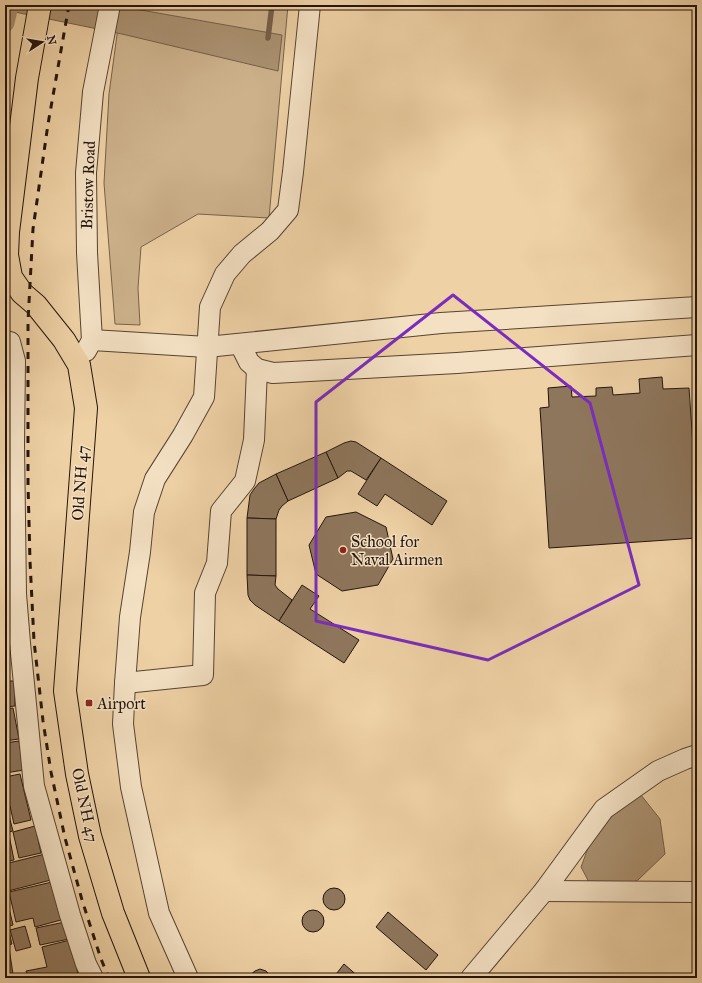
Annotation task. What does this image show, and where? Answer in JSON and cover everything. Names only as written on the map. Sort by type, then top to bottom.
[{"type":"main road","name":"Old NH 47","points":[[40,5],[28,78],[7,233],[7,255],[11,277],[22,293],[36,305],[64,340],[79,364],[86,408],[65,692],[77,774],[90,836],[113,914],[139,978]]},
{"type":"street","name":"Bristow Road","points":[[92,340],[86,253],[86,173],[93,92],[110,5]]},
{"type":"street","points":[[188,978],[159,912],[131,787],[123,724],[130,617],[140,552],[144,512],[155,479],[204,397],[210,307],[225,274],[242,254],[270,231],[288,210],[294,172],[310,5]]},
{"type":"street","points":[[79,364],[92,340],[207,347],[441,324],[697,307]]},
{"type":"street","points":[[5,340],[10,342],[15,361],[14,444],[16,594],[34,786],[70,915],[86,964],[93,978]]},
{"type":"street","points":[[240,344],[249,362],[257,369],[273,373],[450,363],[697,345]]},
{"type":"street","points":[[125,683],[204,675],[205,593],[217,563],[220,512],[245,481],[254,440],[257,369]]},
{"type":"street","points":[[471,978],[544,891],[604,809],[658,771],[697,755]]},
{"type":"street","points":[[544,891],[697,892]]},
{"type":"highlighted area","points":[[453,295],[590,403],[639,585],[488,660],[316,621],[316,402]]},
{"type":"shaded area","points":[[5,5],[111,5],[282,35],[278,71],[122,34],[5,10]]},
{"type":"shaded area","points":[[121,5],[288,5],[269,218],[198,214],[141,247],[138,288],[140,325],[115,324],[104,183],[109,94]]},
{"type":"shaded area","points":[[641,795],[660,819],[665,854],[638,880],[614,890],[593,890],[581,867],[591,840],[613,812]]},
{"type":"building","points":[[662,377],[663,389],[689,388],[697,504],[697,538],[549,548],[540,408],[549,407],[548,388],[571,386],[572,397],[596,396],[596,388],[612,387],[613,395],[640,393],[639,379]]},
{"type":"building","points":[[351,441],[356,442],[381,458],[366,480],[351,471],[347,471],[338,478],[326,452]]},
{"type":"building","points":[[326,452],[338,478],[288,501],[276,474]]},
{"type":"building","points":[[381,458],[447,501],[432,525],[385,494],[377,506],[358,494]]},
{"type":"building","points":[[276,474],[288,501],[279,510],[276,519],[247,518],[250,495],[259,483]]},
{"type":"building","points":[[356,512],[386,527],[393,559],[378,585],[342,591],[316,574],[309,545],[326,517]]},
{"type":"building","points":[[247,518],[276,519],[276,576],[247,575]]},
{"type":"building","points":[[247,575],[276,576],[275,585],[292,600],[279,621],[250,600],[248,595]]},
{"type":"building","points":[[302,585],[319,596],[310,609],[359,640],[344,663],[279,621]]},
{"type":"building","points":[[8,613],[11,628],[5,629],[5,614]]},
{"type":"building","points":[[5,635],[9,635],[13,653],[5,655]]},
{"type":"building","points":[[5,681],[14,681],[15,706],[5,707]]},
{"type":"building","points":[[13,708],[19,739],[5,741],[5,709]]},
{"type":"building","points":[[19,741],[24,770],[5,773],[5,743]]},
{"type":"building","points":[[20,774],[31,820],[14,824],[10,806],[5,807],[5,777]]},
{"type":"building","points":[[5,808],[7,808],[13,831],[5,833]]},
{"type":"building","points":[[35,826],[41,853],[19,858],[13,832]]},
{"type":"building","points":[[5,835],[9,835],[14,860],[5,862]]},
{"type":"building","points":[[45,854],[51,880],[8,891],[5,878],[5,864]]},
{"type":"building","points":[[52,882],[61,920],[35,927],[33,918],[16,922],[9,892]]},
{"type":"building","points":[[334,888],[342,891],[345,899],[342,907],[334,910],[326,907],[323,899],[326,891]]},
{"type":"building","points":[[5,891],[13,925],[5,927]]},
{"type":"building","points":[[313,910],[321,913],[324,921],[321,929],[313,932],[305,929],[302,921],[305,913]]},
{"type":"building","points":[[388,912],[438,955],[426,970],[376,927]]},
{"type":"building","points":[[65,922],[69,939],[40,945],[36,928]]},
{"type":"building","points":[[25,926],[31,947],[16,951],[10,930]]},
{"type":"building","points":[[9,932],[12,944],[5,946],[5,933]]},
{"type":"building","points":[[70,940],[78,974],[61,978],[28,978],[26,971],[47,967],[42,947]]},
{"type":"building","points":[[5,948],[9,948],[13,974],[5,975]]},
{"type":"building","points":[[344,964],[360,978],[333,978]]},
{"type":"building","points":[[260,969],[266,971],[270,975],[270,978],[249,978],[250,975]]},
{"type":"waterway","points":[[5,23],[9,5]]},
{"type":"waterway","points":[[268,38],[272,5]]},
{"type":"railway","points":[[69,5],[48,124],[33,229],[28,321],[28,484],[30,561],[34,641],[43,721],[51,772],[65,838],[82,900],[101,959],[109,978]]},
{"type":"place","name":"School for Naval Airmen","points":[[343,550]]},
{"type":"place","name":"Airport","points":[[89,703]]}]
